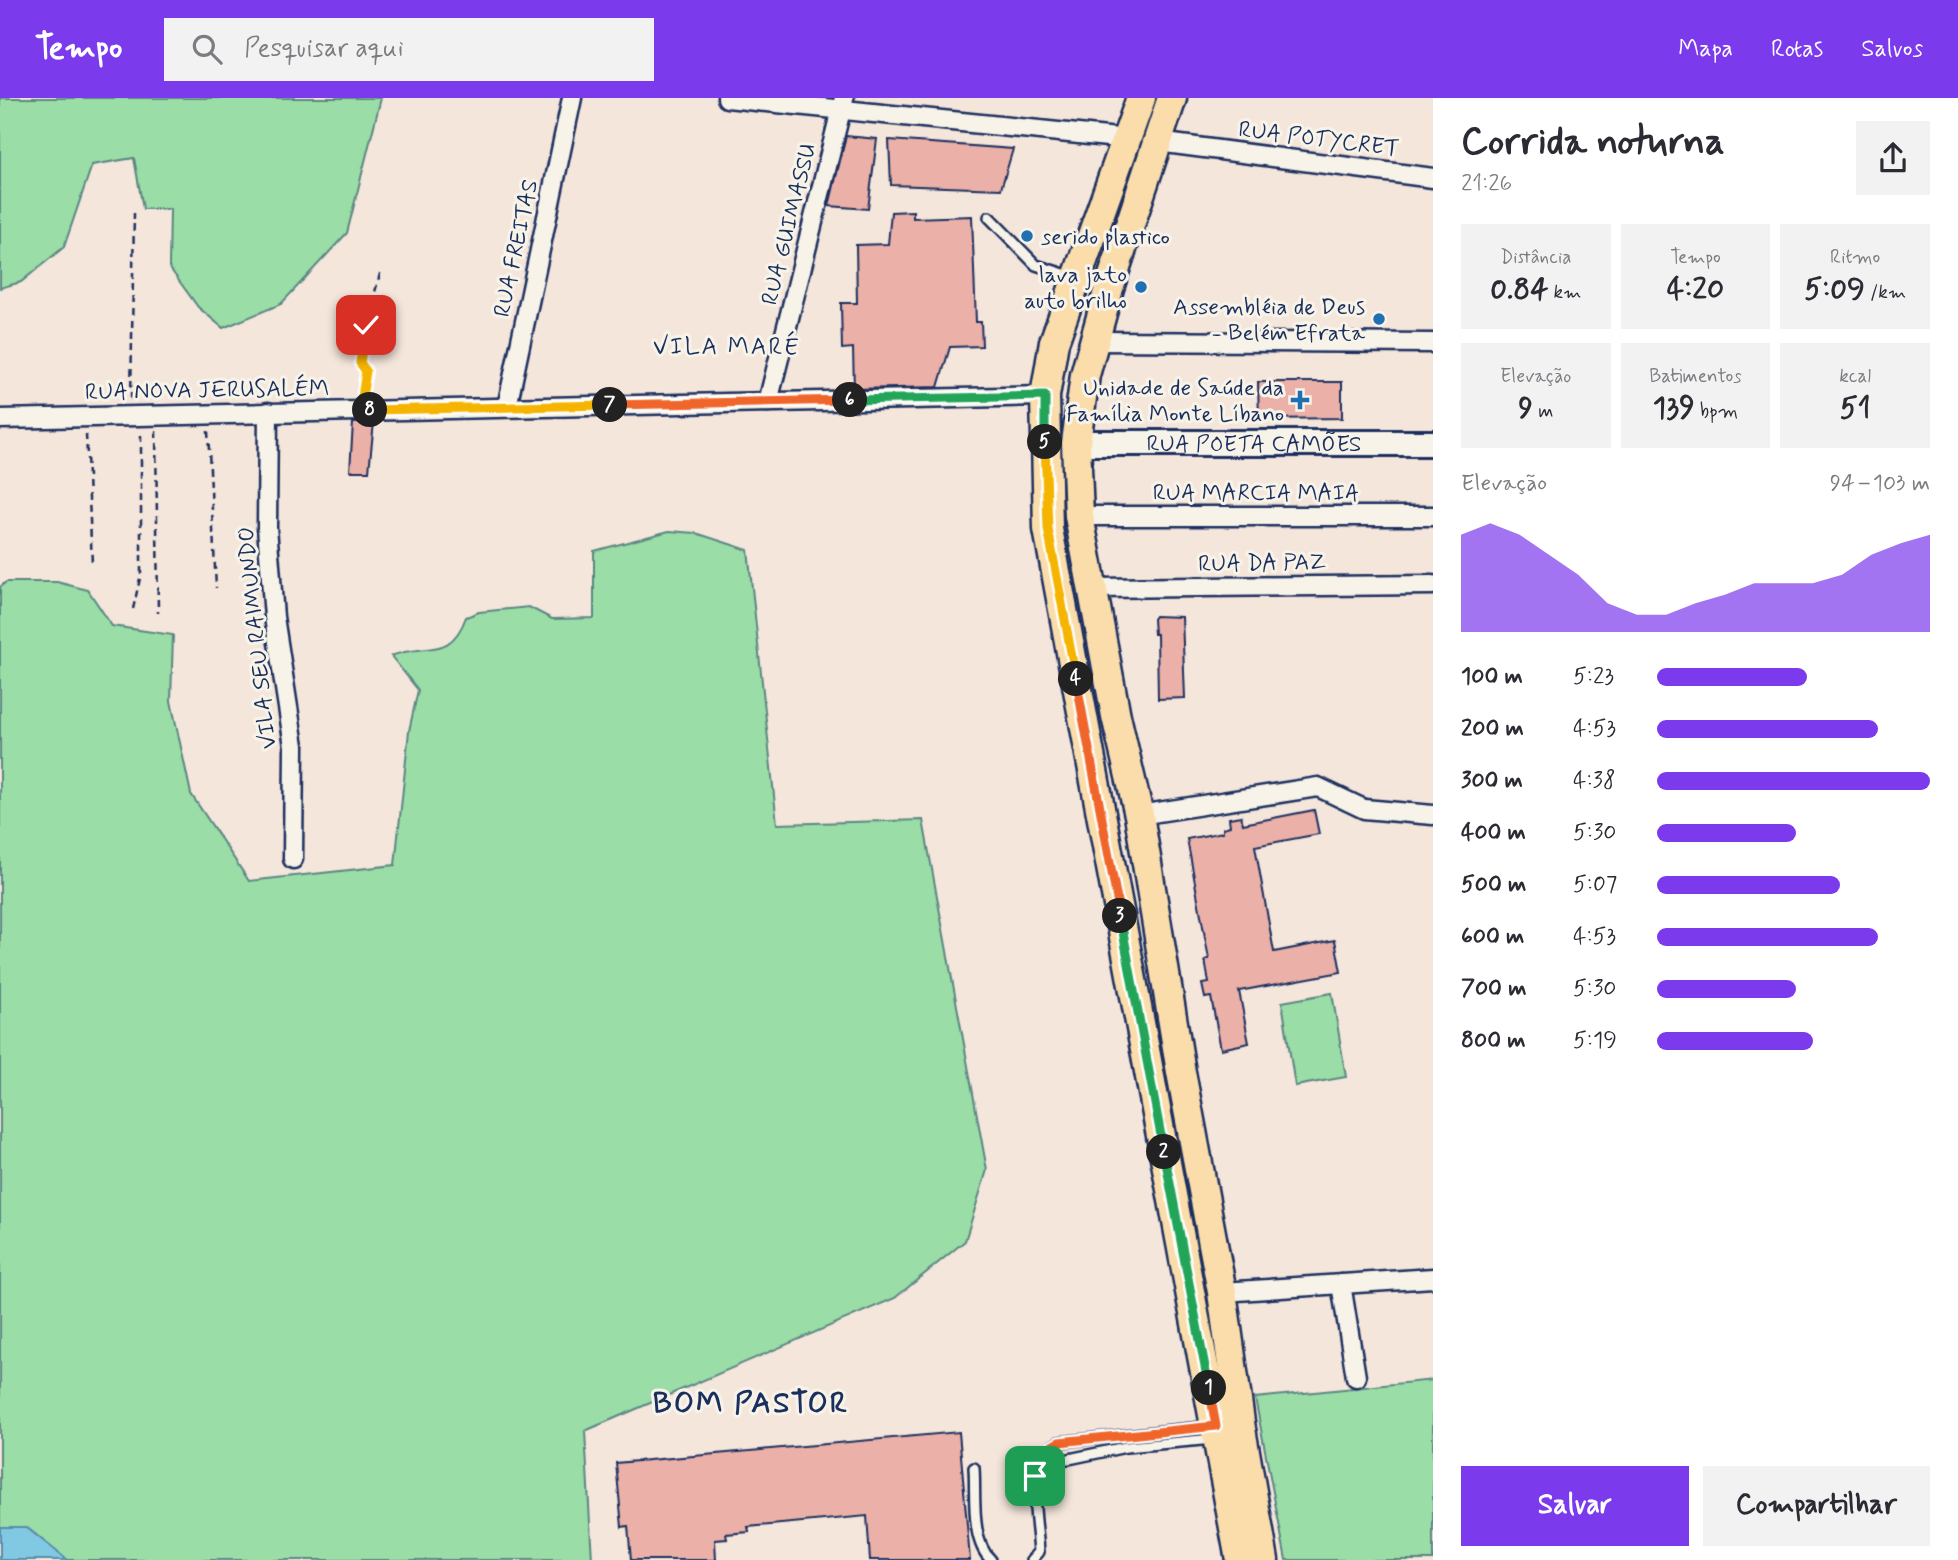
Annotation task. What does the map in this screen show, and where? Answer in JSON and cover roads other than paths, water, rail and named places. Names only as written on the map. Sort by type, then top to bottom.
[{"type":"main road","points":[[1141,98],[1054,342],[1045,396],[1048,529],[1241,1560]]},
{"type":"main road","points":[[1172,98],[1109,288],[1085,375],[1076,443],[1079,516],[1116,716],[1139,816],[1181,1072],[1222,1292],[1241,1429],[1264,1560]]},
{"type":"main road","points":[[1083,720],[1116,716]]},
{"type":"street","name":"RUA FREITAS","points":[[507,407],[572,98]]},
{"type":"street","points":[[727,98],[842,105],[1127,139]]},
{"type":"street","name":"RUA GUIMASSU","points":[[768,402],[842,105]]},
{"type":"street","name":"RUA POTYCRET","points":[[1158,142],[1433,178]]},
{"type":"street","points":[[1093,341],[1433,343]]},
{"type":"street","name":"RUA NOVA JERUSALÉM","points":[[0,419],[1045,396]]},
{"type":"street","name":"VILA SEU RAIMUNDO","points":[[268,412],[267,527],[274,617],[294,746],[293,859]]},
{"type":"street","name":"RUA POETA CAMÕES","points":[[1076,443],[1433,443]]},
{"type":"street","name":"RUA MARCIA MAIA","points":[[1079,516],[1433,516]]},
{"type":"street","name":"RUA DA PAZ","points":[[1092,588],[1433,585]]},
{"type":"street","points":[[1139,816],[1318,787],[1364,809],[1433,815]]},
{"type":"street","points":[[1222,1292],[1433,1278]]},
{"type":"street","points":[[1341,1284],[1356,1377]]},
{"type":"lane","points":[[989,217],[1036,265],[1109,288]]},
{"type":"lane","points":[[1032,1560],[1039,1552],[1035,1476],[1047,1449],[1059,1442],[1217,1432]]},
{"type":"lane","points":[[1040,1460],[1069,1459],[1217,1432]]},
{"type":"lane","points":[[974,1468],[978,1532],[985,1555],[990,1560]]},
{"type":"water","points":[[0,1527],[26,1527],[67,1560],[0,1560]]},
{"type":"place","name":"serido plastico","points":[[1027,236]]},
{"type":"place","name":"lava jato auto brilho","points":[[1141,287]]},
{"type":"place","name":"Assembléia de Deus - Belém Efrata","points":[[1379,319]]},
{"type":"place","name":"Unidade de Saúde da Família Monte Líbano","points":[[1300,400]]},
{"type":"district","name":"VILA MARÉ","points":[[727,346]]},
{"type":"district","name":"BOM PASTOR","points":[[751,1402]]}]
